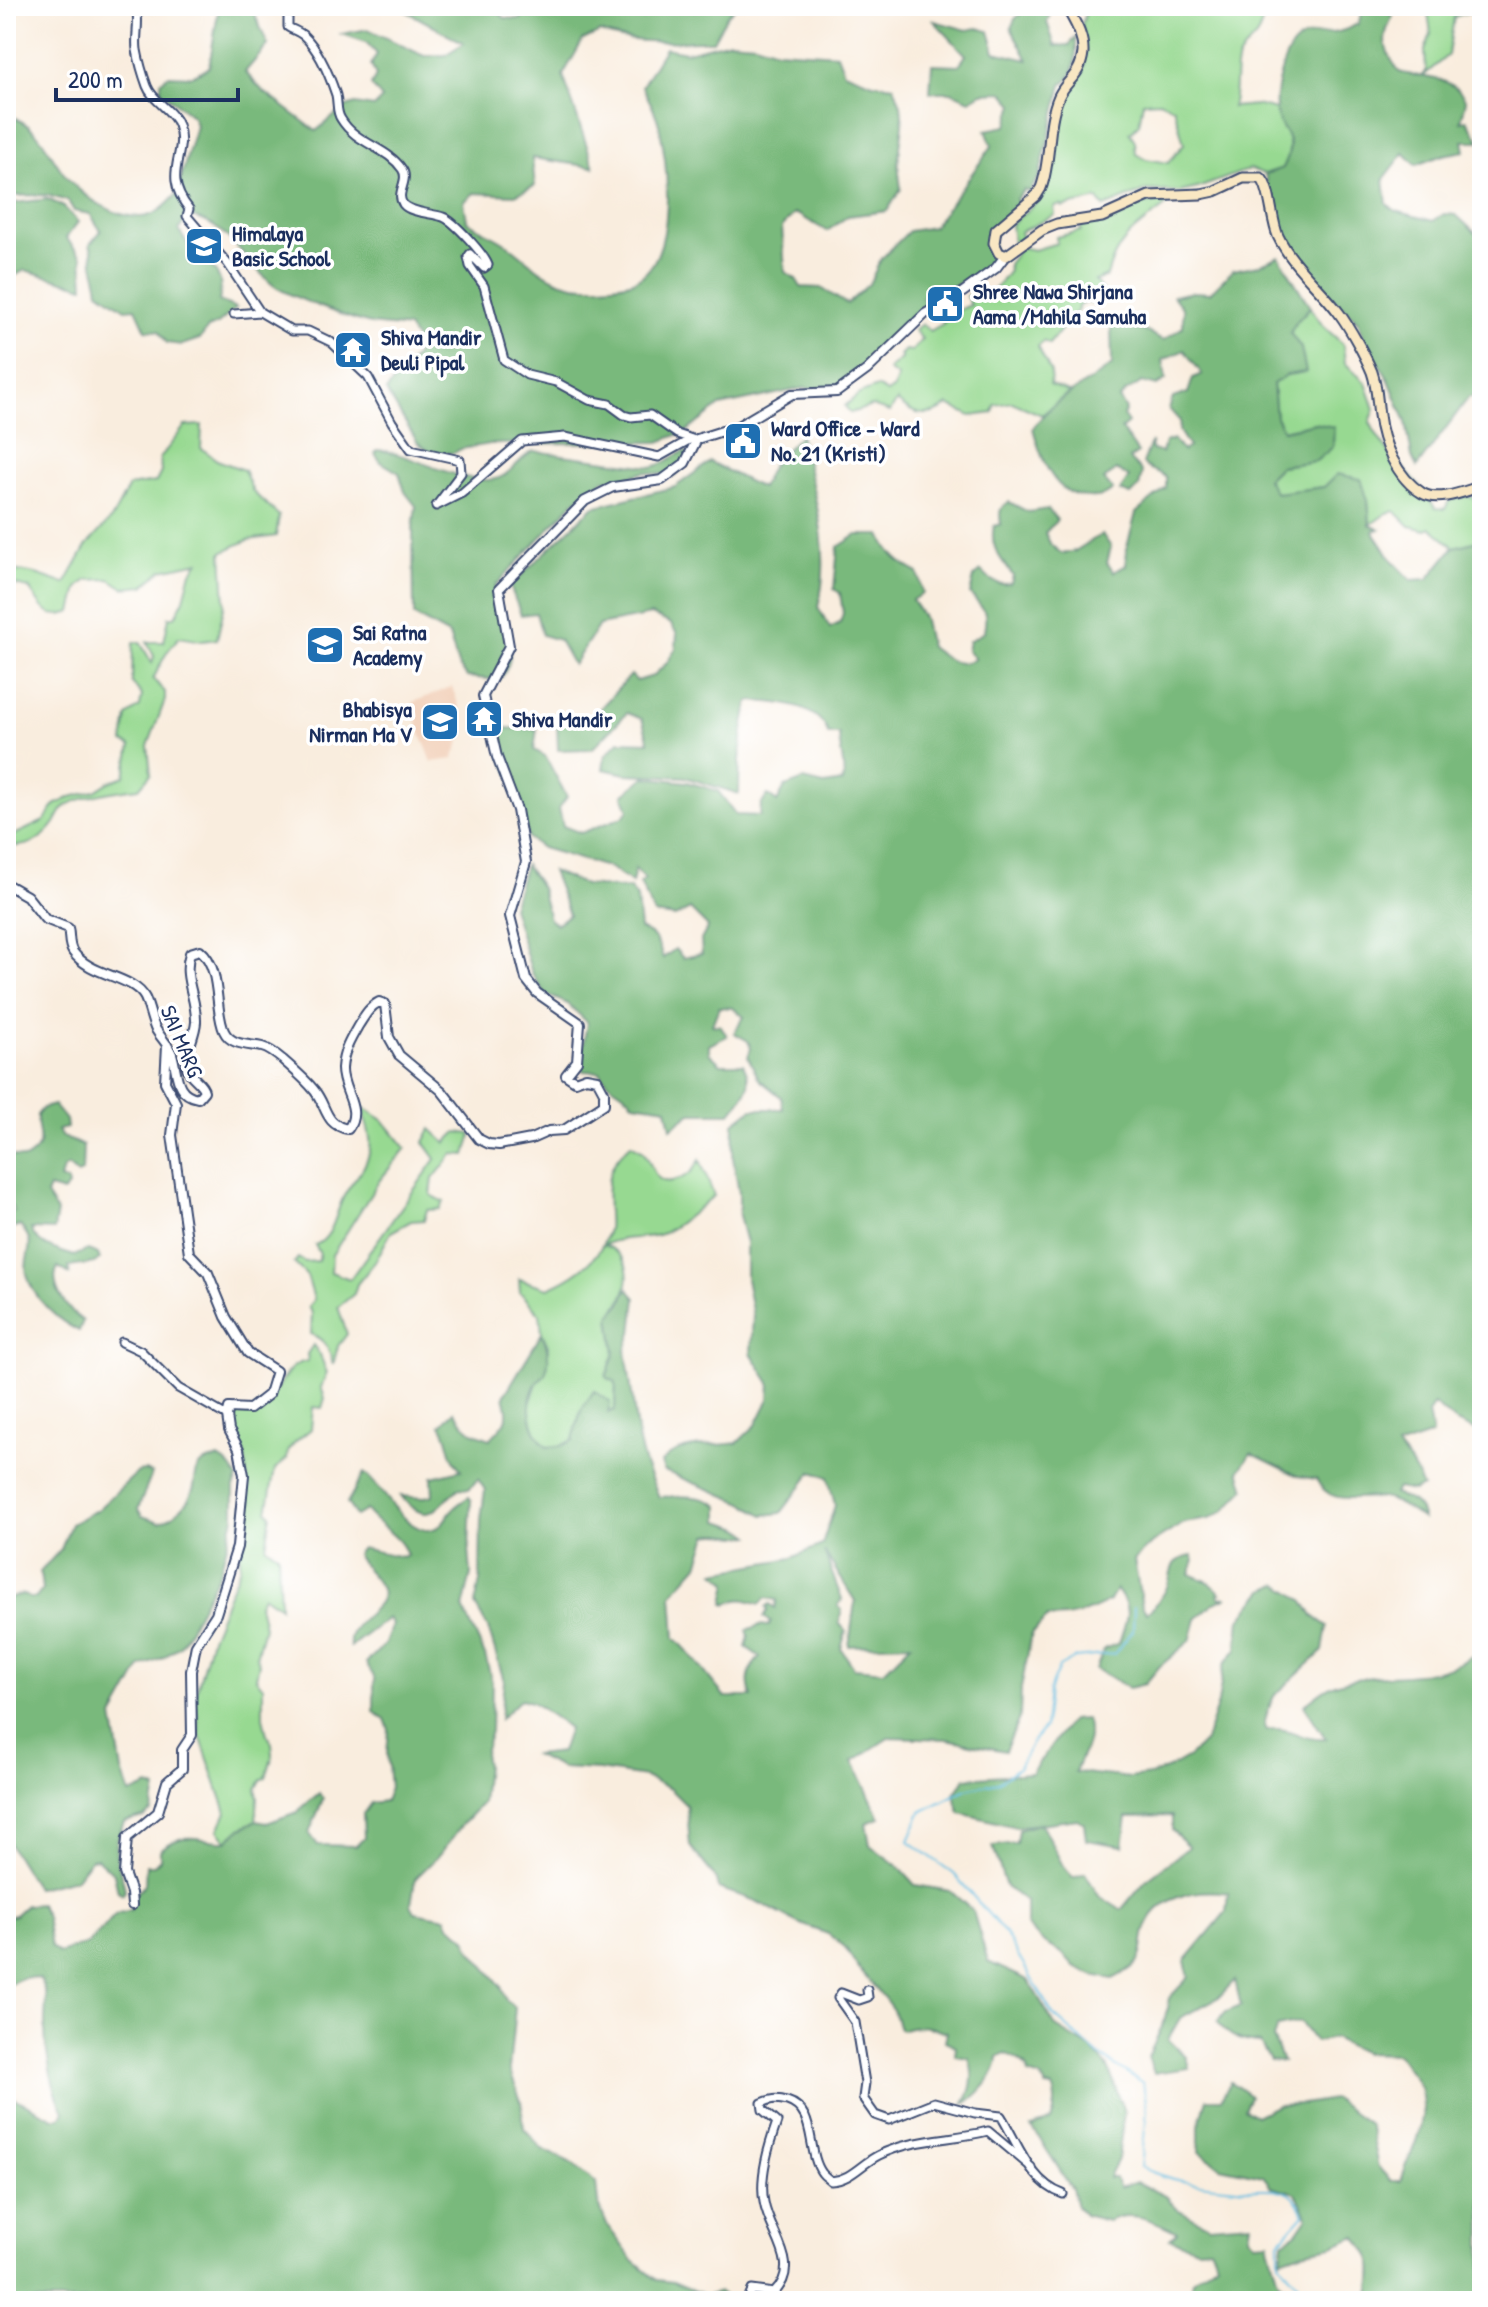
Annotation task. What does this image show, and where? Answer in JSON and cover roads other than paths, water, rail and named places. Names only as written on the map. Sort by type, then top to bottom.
[{"type":"main road","points":[[1066,6],[1082,39],[1082,59],[1074,79],[1061,91],[1055,108],[1041,188],[995,233],[996,247],[1005,256],[1042,230],[1057,224],[1102,217],[1149,196],[1201,194],[1243,178],[1261,178],[1267,186],[1273,222],[1285,248],[1307,279],[1340,314],[1371,370],[1381,425],[1397,468],[1426,495],[1461,493],[1482,486]]},
{"type":"street","points":[[136,6],[139,16],[137,49],[148,89],[178,125],[180,136],[174,175],[179,193],[189,209],[187,216],[228,264],[260,312],[292,331],[319,334],[368,377],[392,422],[411,449],[460,460],[461,473],[436,506],[462,493],[522,441],[565,437],[659,457],[683,441],[738,426],[792,394],[837,392],[867,370],[925,314],[963,292],[996,268],[1005,256]]},
{"type":"street","points":[[288,6],[288,27],[305,36],[320,59],[337,98],[341,119],[360,140],[385,153],[402,169],[402,203],[409,209],[447,218],[484,256],[488,265],[484,268],[470,254],[468,257],[470,266],[484,286],[504,360],[527,375],[556,382],[589,400],[609,404],[631,417],[650,415],[677,434],[694,439]]},
{"type":"street","points":[[234,314],[260,312]]},
{"type":"street","name":"SAI MARG","points":[[6,884],[27,896],[45,919],[68,928],[71,948],[76,955],[98,972],[127,982],[141,991],[155,1026],[167,1044],[181,1089],[190,1096],[201,1096],[203,1086],[189,1073],[187,1063],[196,1018],[188,986],[188,960],[192,951],[200,950],[204,952],[218,988],[223,1028],[227,1035],[237,1043],[270,1050],[314,1089],[331,1120],[348,1129],[355,1113],[342,1071],[346,1045],[369,1010],[379,1002],[385,1004],[389,1037],[399,1055],[442,1091],[479,1139],[499,1145],[564,1130],[604,1104],[604,1092],[597,1079],[586,1077],[575,1081],[566,1075],[577,1061],[580,1023],[537,993],[526,979],[510,916],[526,862],[517,810],[497,757],[483,696],[509,646],[499,589],[585,501],[613,487],[662,480],[685,463],[694,439]]},
{"type":"street","points":[[132,1905],[124,1873],[127,1838],[158,1812],[167,1782],[182,1769],[182,1750],[192,1735],[191,1671],[196,1645],[216,1614],[237,1547],[244,1475],[239,1449],[229,1430],[229,1408],[250,1409],[269,1394],[276,1381],[276,1371],[248,1353],[226,1317],[208,1273],[189,1253],[172,1135],[176,1103],[165,1082],[167,1044]]},
{"type":"street","points":[[122,1342],[141,1351],[178,1388],[227,1416]]},
{"type":"street","points":[[867,1990],[868,1997],[859,2000],[841,1993],[838,1998],[855,2022],[865,2083],[863,2098],[875,2115],[889,2120],[934,2102],[1001,2116],[1031,2167]]},
{"type":"street","points":[[747,2301],[752,2290],[774,2293],[784,2283],[787,2261],[764,2202],[768,2155],[777,2122],[763,2110],[762,2103],[771,2099],[796,2104],[804,2113],[821,2172],[831,2181],[843,2180],[877,2155],[897,2148],[942,2137],[988,2131],[1031,2167],[1050,2189],[1063,2194]]},
{"type":"waterway","points":[[1134,1607],[1133,1631],[1114,1654],[1075,1658],[1059,1667],[1049,1691],[1045,1727],[1032,1742],[1019,1767],[998,1782],[966,1789],[921,1812],[909,1841],[954,1874],[1004,1932],[1053,2015],[1098,2054],[1143,2083],[1147,2109],[1141,2167],[1179,2180],[1279,2190],[1295,2198],[1304,2214],[1279,2242],[1279,2262],[1312,2301]]},
{"type":"place","name":"Himalaya Basic School","points":[[204,246]]},
{"type":"place","name":"Shree Nawa Shirjana Aama /Mahila Samuha","points":[[945,304]]},
{"type":"place","name":"Shiva Mandir Deuli Pipal","points":[[353,350]]},
{"type":"place","name":"Ward Office - Ward No. 21 (Kristi)","points":[[743,441]]},
{"type":"place","name":"Sai Ratna Academy","points":[[325,645]]},
{"type":"place","name":"Shiva Mandir","points":[[484,719]]},
{"type":"place","name":"Bhabisya Nirman Ma V","points":[[440,722]]}]
